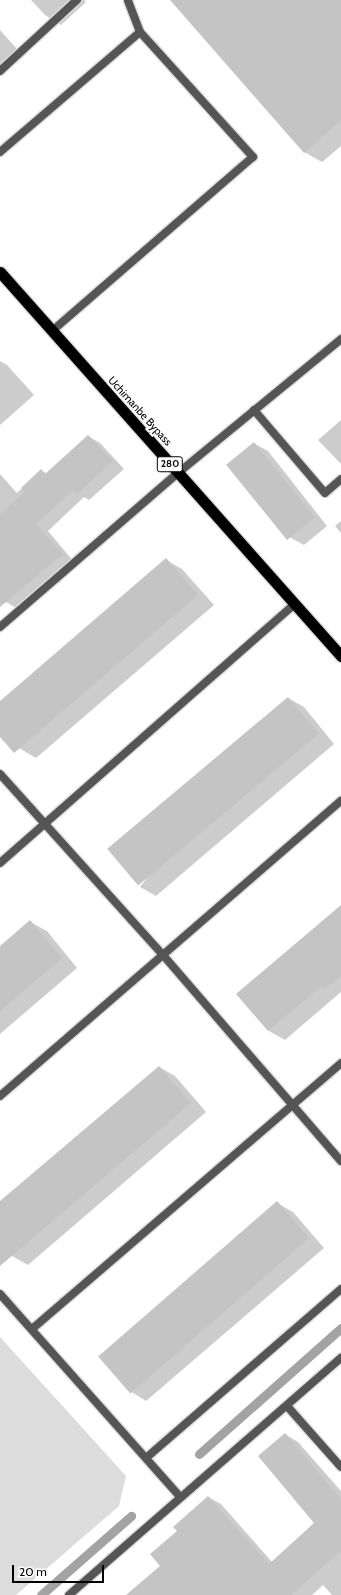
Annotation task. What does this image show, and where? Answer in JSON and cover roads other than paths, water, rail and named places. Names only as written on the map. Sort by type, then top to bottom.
[{"type":"highway","name":"Uchimanbe Bypass","points":[[0,272],[341,656]]},
{"type":"street","points":[[0,71],[76,0]]},
{"type":"street","points":[[52,331],[253,156],[140,32],[128,0]]},
{"type":"street","points":[[0,152],[140,32]]},
{"type":"street","points":[[0,627],[178,473],[341,339]]},
{"type":"street","points":[[254,410],[325,494],[341,480]]},
{"type":"street","points":[[0,863],[295,604]]},
{"type":"street","points":[[0,774],[163,955],[341,1161]]},
{"type":"street","points":[[0,1096],[341,801]]},
{"type":"street","points":[[32,1329],[341,1063]]},
{"type":"street","points":[[146,1458],[341,1289]]},
{"type":"street","points":[[0,1294],[180,1497]]},
{"type":"street","points":[[69,1595],[341,1358]]},
{"type":"street","points":[[287,1406],[341,1467]]},
{"type":"waterway","points":[[199,1454],[341,1328]]},
{"type":"waterway","points":[[41,1595],[131,1516]]}]
